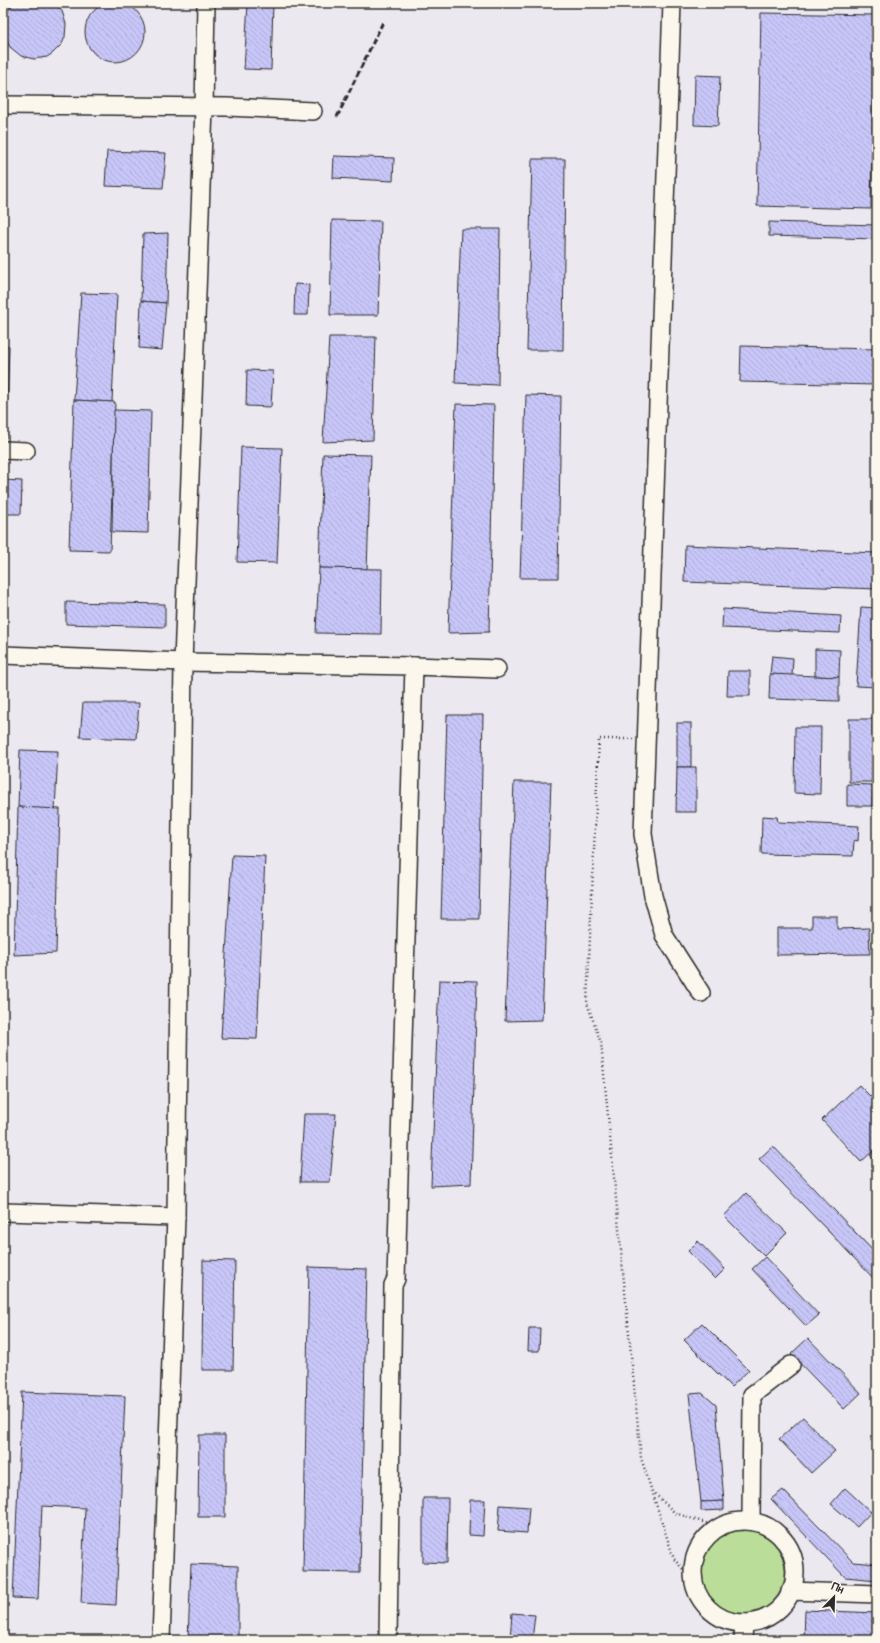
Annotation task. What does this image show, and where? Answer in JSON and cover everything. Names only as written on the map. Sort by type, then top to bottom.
[{"type":"street","points":[[161,1640],[176,1217],[184,662],[204,108],[206,3]]},
{"type":"street","points":[[672,3],[645,740],[643,834],[653,896],[664,935],[701,993]]},
{"type":"street","points":[[3,105],[313,111]]},
{"type":"street","points":[[3,450],[26,451]]},
{"type":"street","points":[[3,655],[184,662],[497,669]]},
{"type":"street","points":[[388,1640],[393,1284],[396,1272],[414,666]]},
{"type":"street","points":[[3,1212],[176,1217]]},
{"type":"street","points":[[751,1521],[752,1395],[791,1365]]},
{"type":"street","points":[[751,1521],[768,1527],[778,1534],[786,1544],[792,1555],[794,1581],[782,1605],[771,1615],[759,1620],[736,1621],[709,1609],[699,1596],[693,1581],[694,1560],[701,1544],[710,1533],[718,1527],[733,1522],[751,1521]]},
{"type":"street","points":[[790,1591],[877,1594]]},
{"type":"street","points":[[736,1621],[743,1640]]},
{"type":"path","points":[[645,740],[599,738],[587,1003],[601,1044],[627,1326],[641,1458],[674,1559],[693,1581]]},
{"type":"path","points":[[653,1493],[675,1513],[718,1527]]},
{"type":"shaded area","points":[[3,3],[877,3],[877,1640],[3,1640]]},
{"type":"green space","points":[[743,1530],[751,1531],[766,1537],[778,1549],[784,1564],[784,1580],[778,1595],[766,1607],[751,1613],[743,1614],[735,1613],[720,1607],[708,1595],[702,1580],[701,1572],[702,1564],[708,1549],[720,1537],[735,1531]]},
{"type":"building","points":[[109,2],[121,2],[132,7],[140,15],[145,26],[143,44],[132,57],[121,62],[109,62],[98,57],[90,49],[85,38],[85,26],[90,15],[98,7]]},
{"type":"building","points":[[15,3],[54,3],[62,11],[66,24],[65,37],[62,44],[53,53],[47,57],[34,59],[21,56],[10,47],[4,35],[4,22],[9,9]]},
{"type":"building","points":[[248,3],[273,3],[271,70],[244,69]]},
{"type":"building","points":[[761,13],[875,15],[871,209],[757,206]]},
{"type":"building","points":[[695,75],[720,76],[718,126],[694,125]]},
{"type":"building","points":[[107,151],[166,153],[163,188],[105,186]]},
{"type":"building","points":[[334,156],[394,158],[393,181],[333,178]]},
{"type":"building","points":[[532,159],[565,159],[563,350],[527,350]]},
{"type":"building","points":[[332,220],[381,221],[378,315],[330,315]]},
{"type":"building","points":[[769,222],[877,225],[877,239],[769,236]]},
{"type":"building","points":[[461,229],[500,229],[498,385],[455,383]]},
{"type":"building","points":[[168,233],[166,303],[141,301],[143,234]]},
{"type":"building","points":[[295,284],[309,285],[308,315],[294,315]]},
{"type":"building","points":[[81,293],[117,294],[112,402],[74,400]]},
{"type":"building","points":[[141,301],[166,303],[162,350],[139,348]]},
{"type":"building","points":[[329,337],[376,337],[373,440],[323,442]]},
{"type":"building","points":[[3,346],[9,346],[6,438],[3,438]]},
{"type":"building","points":[[741,346],[877,349],[877,385],[740,382]]},
{"type":"building","points":[[247,370],[273,371],[271,407],[246,406]]},
{"type":"building","points":[[526,395],[561,396],[558,578],[520,578]]},
{"type":"building","points":[[74,400],[115,402],[110,551],[69,550]]},
{"type":"building","points":[[456,404],[494,405],[489,632],[448,633]]},
{"type":"building","points":[[114,410],[151,411],[148,533],[112,532]]},
{"type":"building","points":[[241,447],[282,448],[277,563],[237,562]]},
{"type":"building","points":[[323,454],[371,455],[367,570],[319,568]]},
{"type":"building","points":[[3,480],[22,481],[21,514],[3,514]]},
{"type":"building","points":[[685,545],[877,553],[877,589],[684,582]]},
{"type":"building","points":[[319,568],[382,569],[381,634],[316,633]]},
{"type":"building","points":[[66,602],[165,604],[165,627],[66,624]]},
{"type":"building","points":[[861,607],[877,608],[877,687],[856,686]]},
{"type":"building","points":[[723,609],[841,616],[840,633],[722,628]]},
{"type":"building","points":[[815,649],[840,650],[839,677],[815,676]]},
{"type":"building","points":[[772,656],[793,658],[792,676],[770,674]]},
{"type":"building","points":[[728,671],[750,671],[750,696],[727,696]]},
{"type":"building","points":[[770,674],[839,677],[839,701],[769,699]]},
{"type":"building","points":[[83,703],[139,703],[136,739],[80,737]]},
{"type":"building","points":[[447,715],[483,715],[479,919],[441,919]]},
{"type":"building","points":[[849,719],[873,719],[872,782],[849,782]]},
{"type":"building","points":[[677,723],[691,723],[691,767],[677,767]]},
{"type":"building","points":[[795,727],[821,727],[820,794],[794,793]]},
{"type":"building","points":[[20,750],[58,751],[55,810],[18,807]]},
{"type":"building","points":[[677,767],[696,767],[696,812],[676,812]]},
{"type":"building","points":[[514,782],[551,782],[542,1020],[505,1021]]},
{"type":"building","points":[[847,784],[873,785],[872,806],[847,806]]},
{"type":"building","points":[[18,807],[60,809],[56,953],[14,955]]},
{"type":"building","points":[[762,816],[777,817],[778,822],[859,826],[858,841],[854,840],[853,856],[761,854]]},
{"type":"building","points":[[232,855],[265,856],[257,1039],[221,1038]]},
{"type":"building","points":[[812,916],[837,916],[837,929],[869,928],[870,954],[777,955],[777,928],[812,928]]},
{"type":"building","points":[[439,980],[477,981],[471,1184],[431,1186]]},
{"type":"building","points":[[859,1085],[877,1103],[877,1147],[861,1162],[822,1120]]},
{"type":"building","points":[[304,1114],[336,1114],[330,1182],[300,1182]]},
{"type":"building","points":[[773,1146],[877,1255],[877,1282],[759,1159]]},
{"type":"building","points":[[877,1149],[877,1163],[870,1155]]},
{"type":"building","points":[[746,1193],[787,1233],[764,1256],[724,1216]]},
{"type":"building","points":[[698,1241],[725,1269],[715,1279],[688,1251]]},
{"type":"building","points":[[765,1257],[819,1315],[806,1326],[752,1269]]},
{"type":"building","points":[[203,1260],[235,1261],[233,1370],[202,1370]]},
{"type":"building","points":[[309,1267],[367,1269],[360,1573],[303,1572]]},
{"type":"building","points":[[702,1323],[749,1370],[731,1387],[684,1340]]},
{"type":"building","points":[[529,1328],[540,1328],[539,1351],[528,1351]]},
{"type":"building","points":[[808,1338],[861,1393],[844,1409],[791,1354]]},
{"type":"building","points":[[22,1392],[125,1396],[116,1605],[81,1603],[85,1508],[42,1506],[38,1599],[13,1598]]},
{"type":"building","points":[[702,1393],[716,1405],[724,1501],[701,1502],[689,1394]]},
{"type":"building","points":[[803,1417],[835,1451],[811,1473],[779,1439]]},
{"type":"building","points":[[199,1435],[225,1435],[225,1517],[198,1517]]},
{"type":"building","points":[[845,1488],[871,1512],[857,1527],[831,1504]]},
{"type":"building","points":[[783,1490],[853,1562],[877,1564],[877,1580],[845,1577],[771,1499]]},
{"type":"building","points":[[423,1498],[448,1498],[447,1563],[423,1562]]},
{"type":"building","points":[[470,1500],[485,1500],[483,1536],[469,1535]]},
{"type":"building","points":[[724,1501],[724,1510],[701,1511],[701,1502]]},
{"type":"building","points":[[500,1505],[529,1507],[527,1533],[498,1531]]},
{"type":"building","points":[[191,1564],[238,1566],[238,1640],[188,1640]]},
{"type":"building","points":[[805,1610],[877,1613],[877,1640],[804,1640]]},
{"type":"building","points":[[512,1613],[535,1615],[532,1640],[510,1640]]},
{"type":"railway","points":[[337,117],[384,20]]}]
